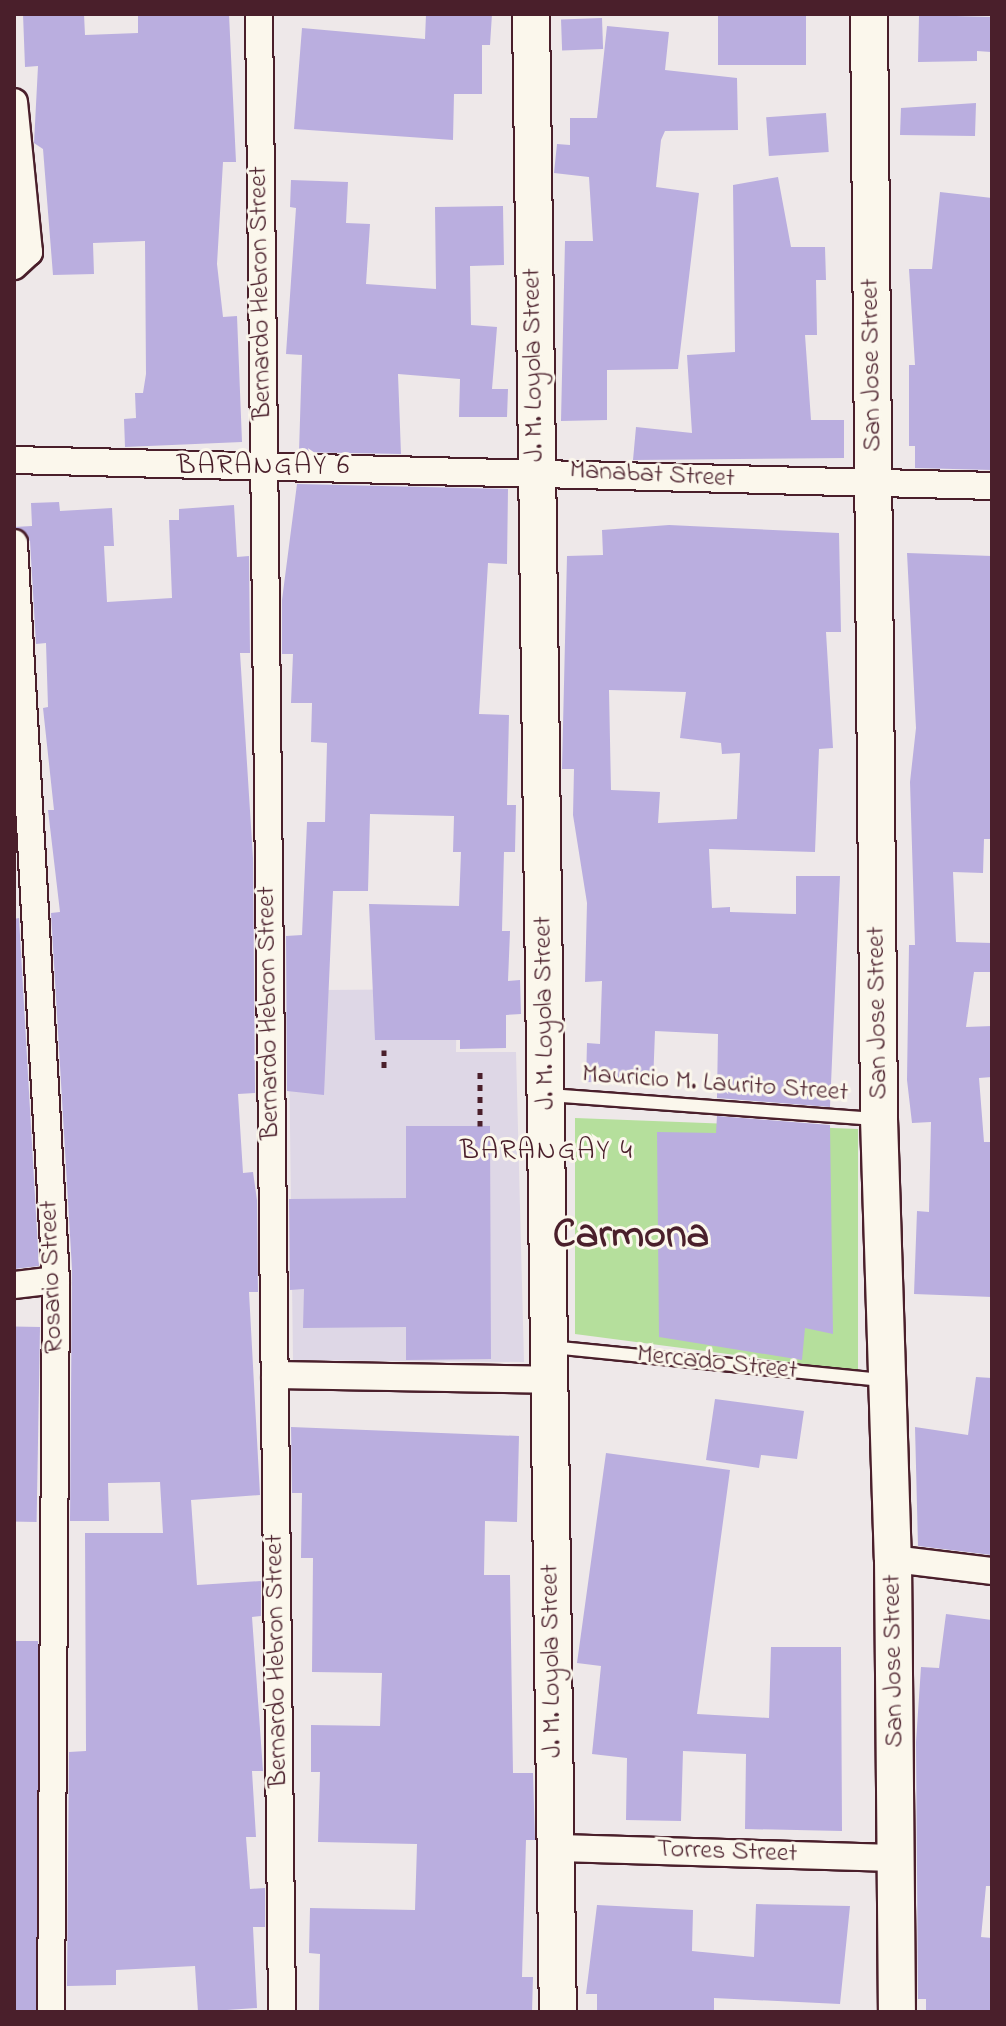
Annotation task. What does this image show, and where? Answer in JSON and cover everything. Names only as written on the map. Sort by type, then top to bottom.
[{"type":"main road","name":"J. M. Loyola Street","points":[[531,14],[558,2012]]},
{"type":"main road","name":"San Jose Street","points":[[869,14],[879,1119],[893,1559],[897,2012]]},
{"type":"street","name":"Bernardo Hebron Street","points":[[259,14],[282,2012]]},
{"type":"street","points":[[14,102],[29,252],[14,266]]},
{"type":"street","name":"Manabat Street","points":[[14,460],[536,471],[874,487],[992,486]]},
{"type":"street","name":"Rosario Street","points":[[14,543],[56,1280],[51,2012]]},
{"type":"street","points":[[14,1285],[56,1280]]},
{"type":"street","name":"Mercado Street","points":[[275,1375],[548,1364]]},
{"type":"street","points":[[893,1559],[992,1571]]},
{"type":"street","name":"Torres Street","points":[[556,1848],[897,1858]]},
{"type":"lane","name":"Mauricio M. Laurito Street","points":[[547,1095],[879,1119]]},
{"type":"lane","name":"Mercado Street","points":[[548,1364],[887,1380]]},
{"type":"path","points":[[384,1050],[384,1071]]},
{"type":"path","points":[[480,1072],[480,1126]]},
{"type":"shaded area","points":[[457,989],[456,1052],[516,1052],[524,1362],[293,1360],[289,1049],[321,990]]},
{"type":"green space","points":[[575,1118],[858,1129],[858,1371],[575,1334]]},
{"type":"building","points":[[23,14],[84,14],[85,35],[138,33],[138,14],[229,14],[236,162],[223,162],[217,264],[223,317],[237,316],[242,442],[125,447],[124,419],[136,418],[135,393],[143,393],[146,374],[145,241],[93,243],[94,274],[53,275],[43,149],[34,143],[38,66],[25,67]]},
{"type":"building","points":[[426,14],[492,14],[490,45],[482,45],[482,94],[454,94],[453,140],[294,129],[302,28],[425,39]]},
{"type":"building","points":[[718,14],[806,14],[806,65],[718,65]]},
{"type":"building","points":[[919,15],[992,17],[991,52],[977,51],[977,61],[918,62]]},
{"type":"building","points":[[602,18],[603,49],[562,50],[561,19]]},
{"type":"building","points":[[607,26],[669,32],[665,70],[737,78],[738,130],[665,131],[661,140],[656,187],[699,193],[678,369],[607,370],[607,420],[561,421],[565,241],[593,241],[589,177],[554,173],[557,144],[570,145],[570,118],[597,118]]},
{"type":"building","points":[[976,103],[975,136],[900,135],[901,108]]},
{"type":"building","points":[[826,113],[829,152],[769,156],[766,117]]},
{"type":"building","points":[[778,177],[791,247],[825,247],[826,280],[816,280],[817,335],[805,335],[811,420],[844,420],[844,458],[633,460],[636,427],[692,433],[687,355],[735,352],[733,185]]},
{"type":"building","points":[[291,180],[348,182],[346,223],[370,224],[366,284],[436,289],[435,207],[503,206],[504,265],[470,266],[471,325],[497,327],[492,389],[508,389],[507,417],[459,417],[460,379],[398,374],[401,454],[299,452],[302,355],[286,354],[296,208],[290,207]]},
{"type":"building","points":[[940,192],[992,198],[992,470],[915,468],[915,446],[909,446],[909,365],[915,365],[909,269],[932,269]]},
{"type":"building","points":[[297,484],[508,489],[507,564],[488,563],[479,714],[509,715],[507,805],[516,805],[515,852],[504,852],[502,931],[510,931],[508,981],[520,980],[521,1014],[506,1015],[506,1048],[460,1049],[460,1040],[375,1040],[369,904],[459,906],[461,852],[453,852],[454,816],[370,814],[368,891],[333,891],[324,1095],[287,1091],[286,936],[302,935],[307,822],[325,822],[327,743],[311,742],[312,703],[291,703],[293,654],[282,654],[282,600]]},
{"type":"building","points":[[59,502],[60,511],[112,508],[114,546],[104,546],[107,602],[172,598],[169,520],[179,520],[179,509],[234,505],[237,557],[249,556],[250,653],[240,653],[253,858],[255,1093],[238,1094],[243,1173],[253,1172],[257,1200],[258,1292],[249,1292],[260,1495],[191,1500],[197,1585],[261,1581],[261,1616],[252,1617],[263,1771],[252,1771],[256,1837],[246,1837],[250,1889],[265,1888],[265,1927],[253,1927],[257,2008],[198,2012],[195,1966],[116,1970],[116,1985],[67,1986],[69,1752],[86,1751],[85,1533],[163,1533],[160,1482],[108,1483],[109,1521],[70,1521],[72,1269],[51,913],[60,912],[48,810],[54,810],[43,708],[48,707],[46,643],[36,644],[30,541],[14,527],[32,526],[31,503]]},
{"type":"building","points":[[669,525],[839,533],[841,632],[826,632],[833,748],[819,749],[815,852],[709,849],[712,908],[730,907],[730,912],[796,914],[796,876],[840,876],[830,1107],[717,1098],[718,1034],[655,1031],[653,1084],[586,1082],[587,1043],[600,1044],[602,981],[585,982],[587,903],[573,815],[574,769],[562,769],[567,556],[603,555],[602,530]],"holes":[[[609,690],[686,692],[680,738],[721,743],[722,754],[740,753],[737,819],[658,823],[660,792],[611,790]]]},
{"type":"building","points":[[907,553],[992,556],[992,839],[984,839],[983,873],[953,872],[956,942],[992,943],[992,972],[974,972],[966,1027],[992,1026],[992,1077],[979,1078],[984,1142],[992,1142],[992,1297],[914,1294],[917,1211],[929,1212],[931,1122],[912,1123],[907,1080],[909,945],[915,945],[910,782],[916,728]]},
{"type":"building","points":[[19,918],[39,1266],[14,1269],[14,919]]},
{"type":"building","points":[[717,1116],[830,1125],[833,1334],[805,1328],[802,1360],[659,1337],[657,1132],[716,1133]]},
{"type":"building","points":[[406,1126],[490,1126],[491,1359],[406,1360],[406,1327],[303,1328],[304,1289],[290,1290],[289,1199],[406,1198]]},
{"type":"building","points":[[14,1327],[40,1327],[37,1522],[14,1522]]},
{"type":"building","points":[[976,1377],[992,1378],[992,1555],[918,1546],[915,1427],[968,1435]]},
{"type":"building","points":[[715,1399],[804,1411],[797,1459],[761,1455],[759,1468],[706,1460]]},
{"type":"building","points":[[291,1427],[519,1436],[517,1522],[485,1521],[484,1575],[510,1575],[513,1773],[533,1773],[535,1840],[526,1840],[522,1977],[533,1977],[532,2012],[319,2012],[320,1954],[309,1953],[310,1908],[415,1910],[417,1844],[318,1842],[320,1772],[311,1772],[311,1725],[380,1726],[382,1673],[312,1672],[313,1558],[301,1558],[302,1493],[292,1493]]},
{"type":"building","points":[[606,1453],[730,1470],[697,1714],[769,1718],[771,1647],[841,1647],[842,1831],[745,1829],[746,1754],[683,1751],[681,1821],[626,1820],[627,1758],[592,1754],[601,1666],[577,1663]]},
{"type":"building","points":[[946,1614],[992,1620],[992,1886],[986,1886],[981,1937],[992,1938],[992,2012],[926,2012],[926,1999],[918,1999],[916,1742],[921,1667],[939,1668]]},
{"type":"building","points":[[14,1641],[38,1641],[38,2012],[14,2012]]},
{"type":"building","points":[[756,1904],[850,1906],[840,2004],[714,1998],[714,2012],[597,2012],[597,1994],[586,1994],[597,1905],[693,1910],[692,1951],[754,1957]]},
{"type":"district","name":"BARANGAY 6","points":[[264,467]]},
{"type":"district","name":"BARANGAY 4","points":[[547,1152]]},
{"type":"district","name":"Carmona","points":[[631,1236]]}]
